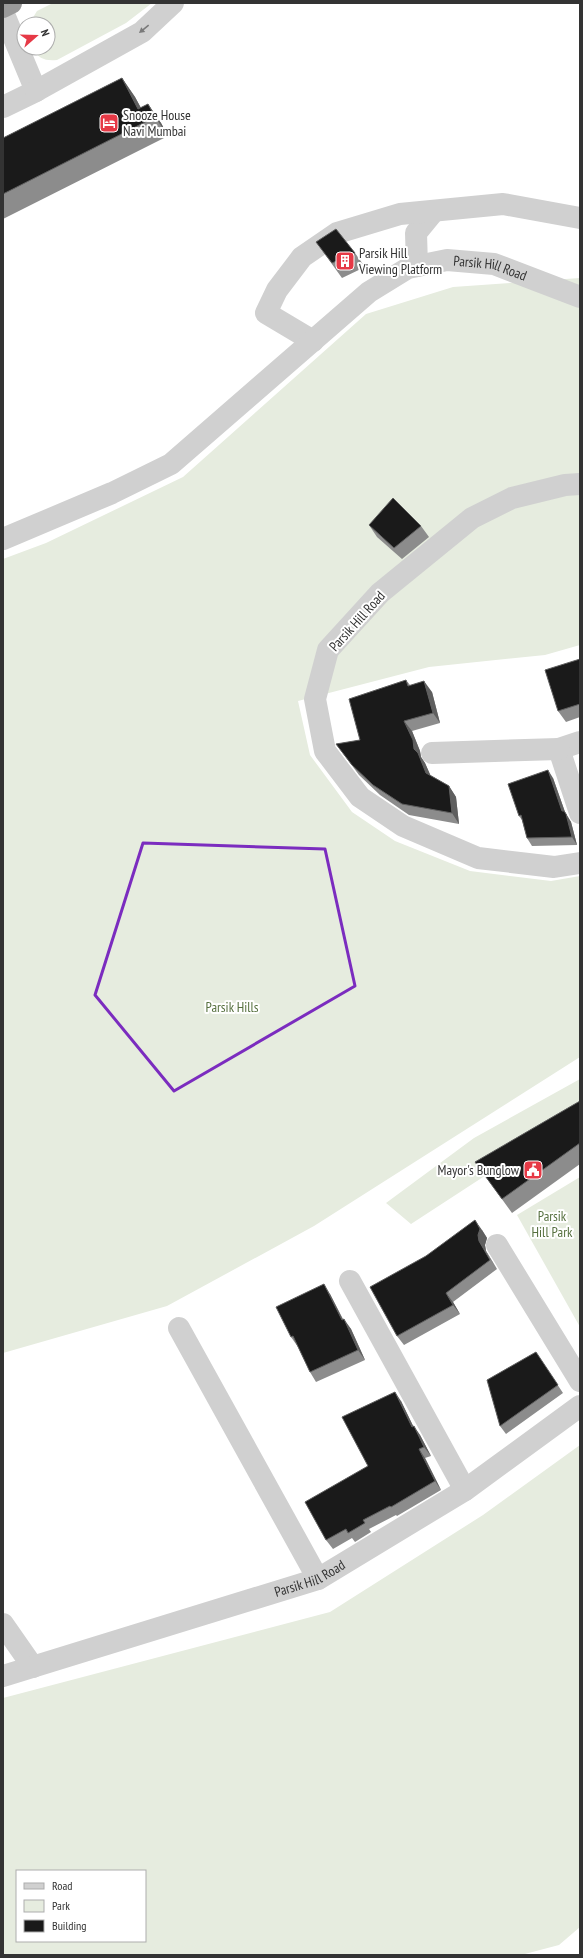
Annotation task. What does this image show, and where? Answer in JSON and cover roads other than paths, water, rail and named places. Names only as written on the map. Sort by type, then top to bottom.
[{"type":"highway","points":[[3,7],[11,3]]},
{"type":"street","points":[[4,102],[36,91],[142,32],[173,3]]},
{"type":"street","points":[[3,12],[36,91]]},
{"type":"street","points":[[313,341],[266,313],[277,290],[302,257],[337,233],[400,214],[503,204],[580,218]]},
{"type":"street","points":[[417,266],[416,233],[434,211]]},
{"type":"street","name":"Parsik Hill Road","points":[[3,539],[112,493],[171,464],[369,292],[408,268],[447,260],[494,264],[580,297]]},
{"type":"street","name":"Parsik Hill Road","points":[[580,484],[565,484],[512,498],[472,518],[380,593],[328,650],[315,699],[325,751],[360,797],[403,826],[478,858],[554,867],[580,862]]},
{"type":"street","points":[[432,753],[559,749],[580,742]]},
{"type":"street","points":[[559,749],[580,813]]},
{"type":"street","points":[[497,1245],[580,1381]]},
{"type":"street","points":[[350,1281],[465,1490]]},
{"type":"street","points":[[179,1328],[318,1579]]},
{"type":"street","name":"Parsik Hill Road","points":[[3,1676],[318,1579],[465,1490],[580,1406]]},
{"type":"street","points":[[3,1624],[33,1667]]},
{"type":"place","name":"Snooze House Navi Mumbai","points":[[109,123]]},
{"type":"place","name":"Parsik Hill Viewing Platform","points":[[345,261]]},
{"type":"place","name":"Mayor's Bunglow","points":[[533,1170]]},
{"type":"park label","name":"Parsik Hills","points":[[232,1007]]},
{"type":"park label","name":"Parsik Hill Park","points":[[552,1224]]}]
